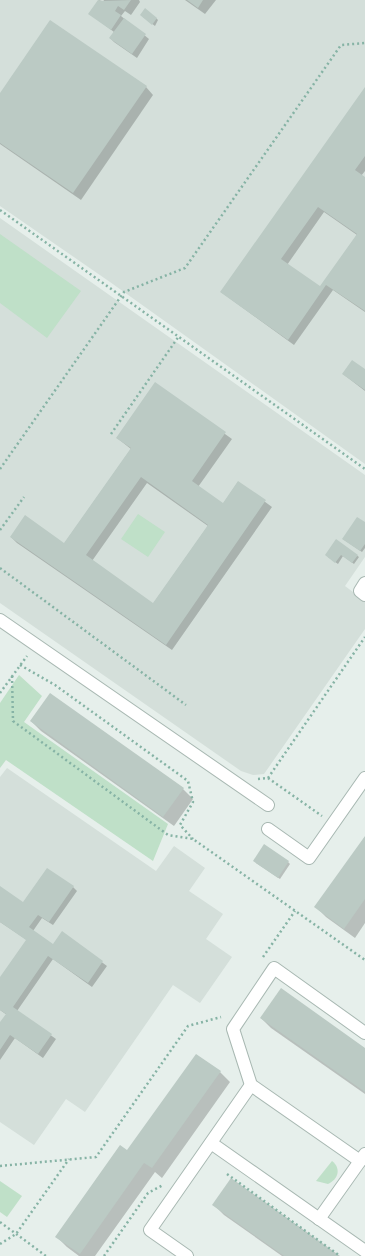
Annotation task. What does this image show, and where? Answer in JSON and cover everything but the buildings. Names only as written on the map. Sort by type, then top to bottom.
[{"type":"lane","points":[[365,583],[360,591],[365,595]]},
{"type":"lane","points":[[0,620],[268,805]]},
{"type":"lane","points":[[268,829],[309,858],[365,778]]},
{"type":"lane","points":[[319,1219],[362,1157],[252,1085],[233,1029],[274,968],[365,1033]]},
{"type":"lane","points":[[187,1256],[150,1230],[252,1085]]},
{"type":"lane","points":[[211,1143],[365,1251]]},
{"type":"path","points":[[0,469],[124,292],[185,268],[341,45],[365,43]]},
{"type":"path","points":[[0,210],[122,295],[365,469]]},
{"type":"path","points":[[111,434],[179,336]]},
{"type":"path","points":[[0,530],[24,497]]},
{"type":"path","points":[[0,568],[186,705]]},
{"type":"path","points":[[268,778],[365,637]]},
{"type":"path","points":[[0,693],[35,644]]},
{"type":"path","points":[[20,665],[55,685],[188,781],[193,802],[180,824],[193,839],[365,960]]},
{"type":"path","points":[[12,676],[13,721],[168,835],[193,839]]},
{"type":"path","points":[[252,779],[268,778],[333,824]]},
{"type":"path","points":[[260,962],[295,911]]},
{"type":"path","points":[[0,1166],[96,1157],[188,1026],[220,1018],[225,1012]]},
{"type":"path","points":[[0,1244],[16,1234],[69,1159]]},
{"type":"path","points":[[226,1174],[340,1256]]},
{"type":"path","points":[[0,1222],[46,1256]]},
{"type":"shaded area","points":[[0,0],[365,0],[365,464],[110,282],[0,206]]},
{"type":"shaded area","points":[[0,218],[365,475],[365,557],[345,586],[365,601],[365,629],[264,774],[253,775],[241,771],[0,603]]},
{"type":"shaded area","points":[[7,768],[156,871],[174,846],[205,868],[189,891],[223,914],[206,939],[232,957],[200,1003],[173,985],[85,1112],[66,1099],[34,1145],[0,1122],[0,777]]},
{"type":"green space","points":[[0,234],[81,291],[47,338],[0,303]]},
{"type":"green space","points":[[138,514],[165,532],[148,557],[121,539]]},
{"type":"green space","points":[[19,675],[42,696],[24,722],[168,824],[153,861],[6,760],[0,768],[0,703]]},
{"type":"green space","points":[[332,1161],[338,1170],[335,1179],[328,1184],[316,1181]]},
{"type":"green space","points":[[0,1181],[22,1196],[7,1217],[0,1212]]}]
